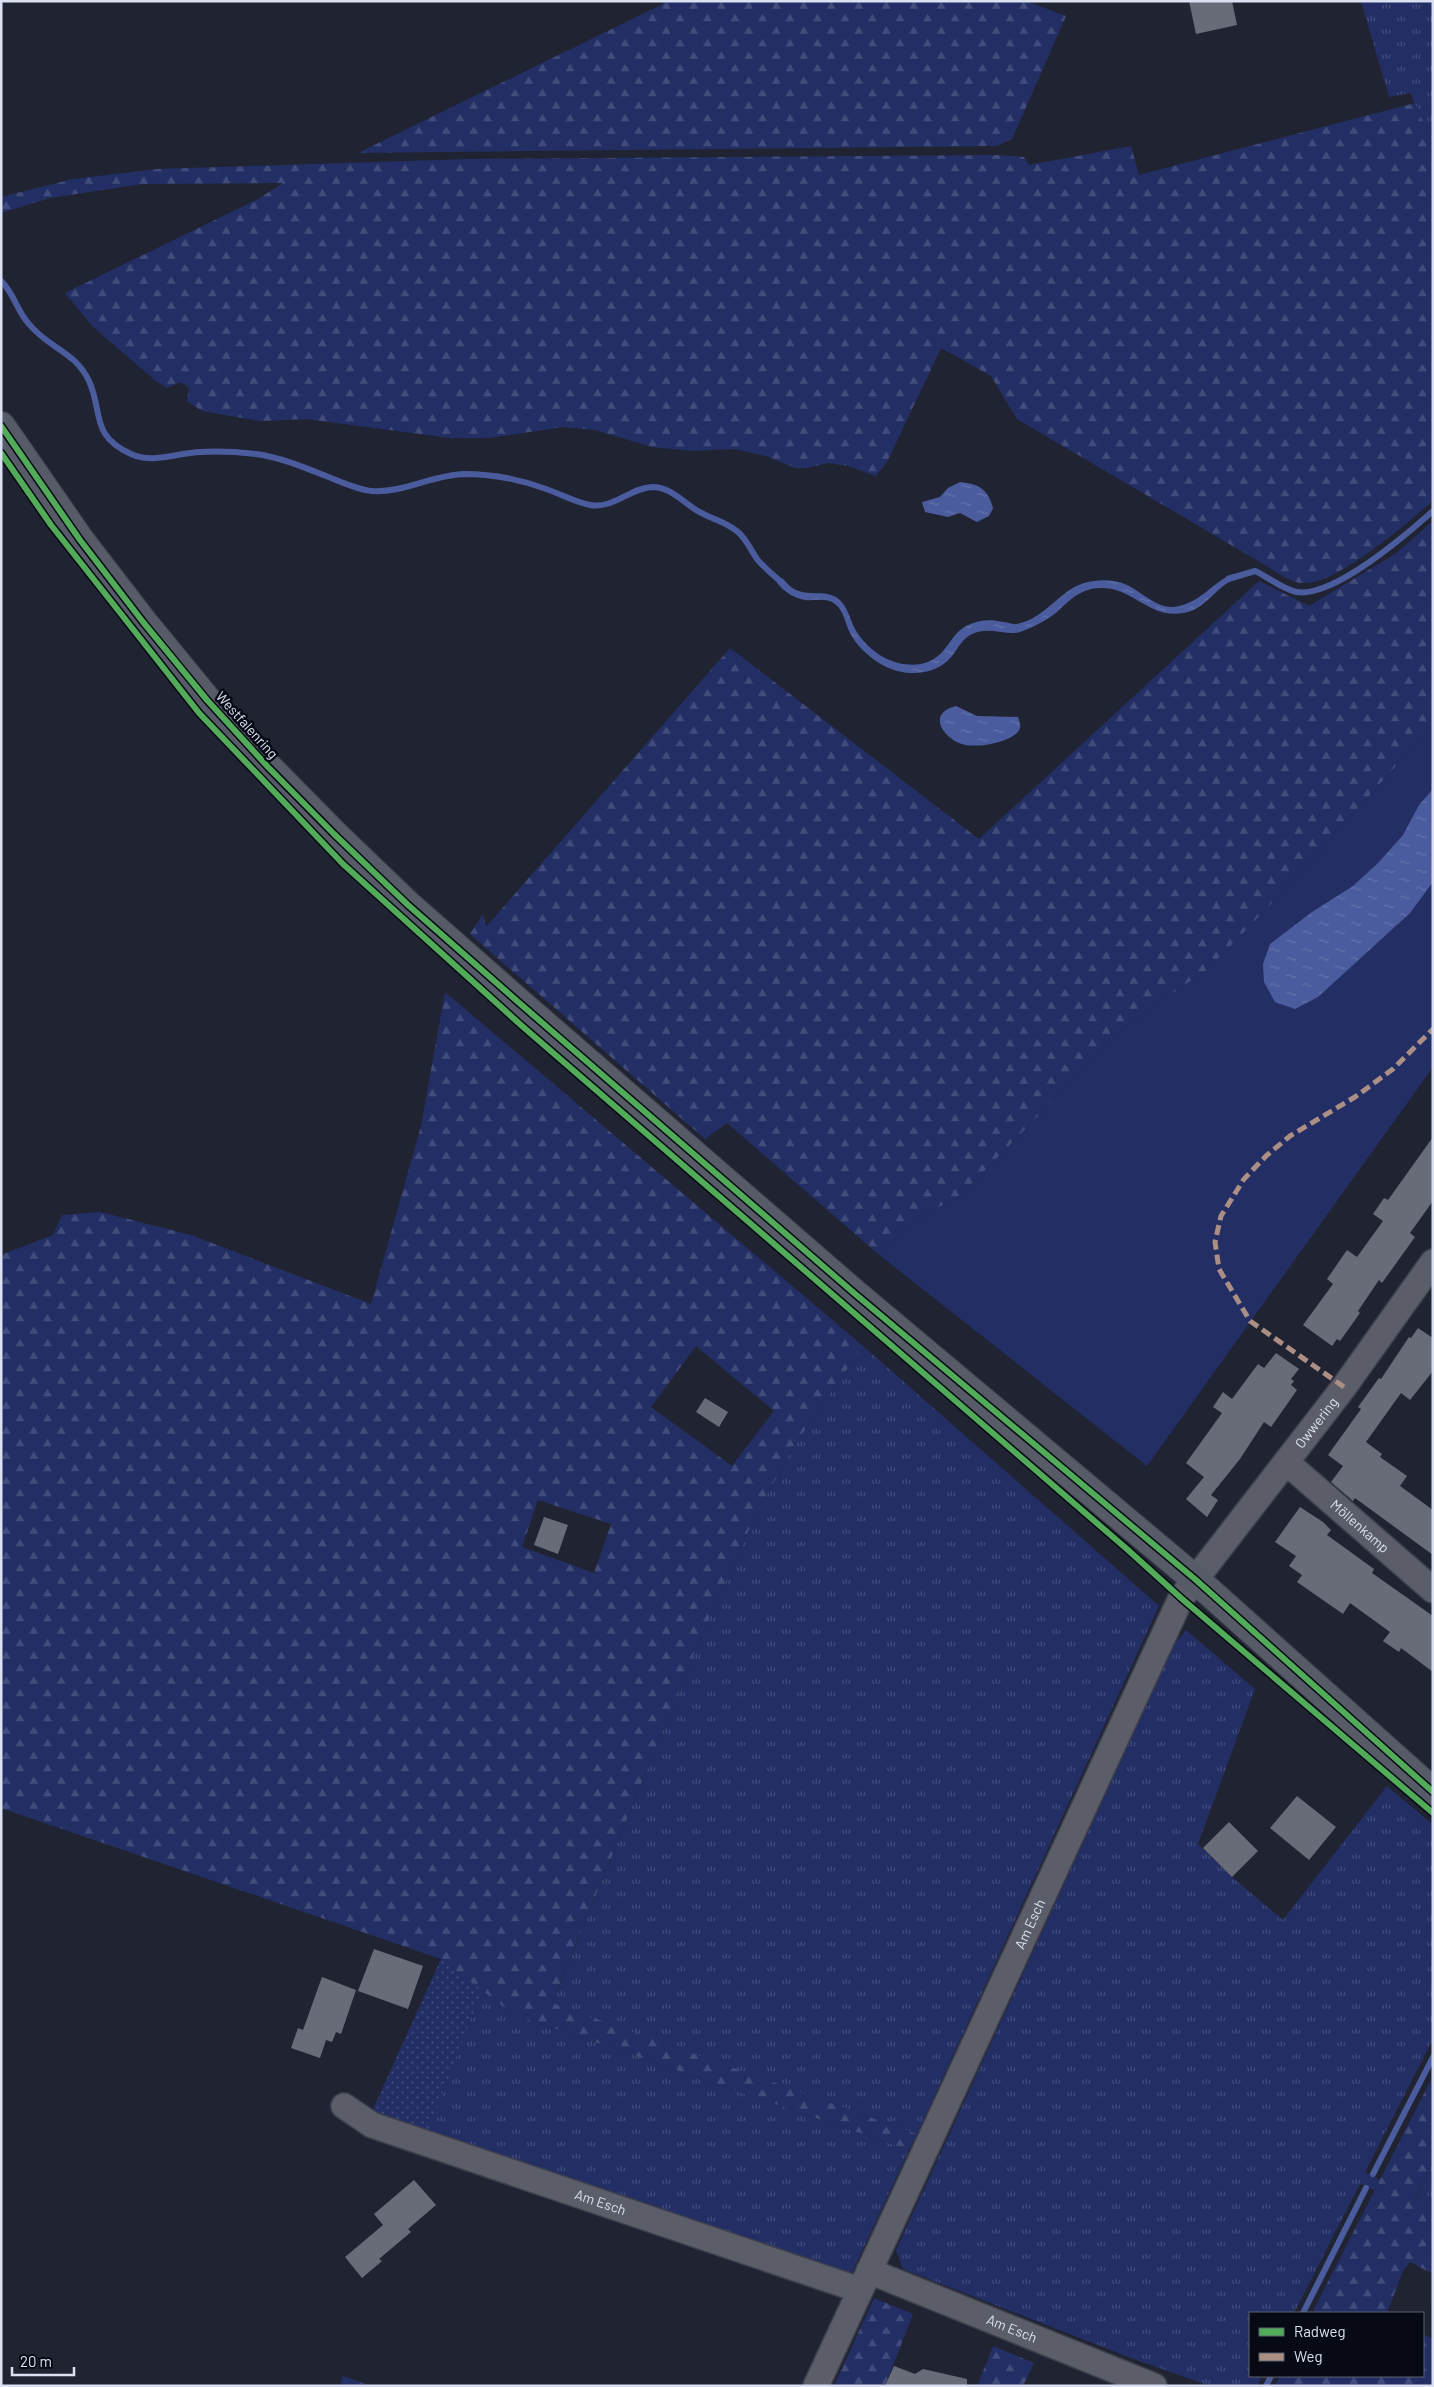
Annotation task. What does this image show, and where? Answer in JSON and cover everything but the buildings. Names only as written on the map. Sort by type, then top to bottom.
[{"type":"street","name":"Westfalenring","points":[[1,426],[80,540],[143,622],[214,708],[334,834],[408,905],[854,1293],[1196,1580],[1433,1792]]},
{"type":"street","name":"Owwering","points":[[1196,1580],[1344,1387],[1433,1262]]},
{"type":"street","name":"Möllenkamp","points":[[1286,1462],[1433,1590]]},
{"type":"street","name":"Am Esch","points":[[816,2386],[1181,1598],[1196,1580]]},
{"type":"street","name":"Am Esch","points":[[344,2106],[372,2125],[865,2280],[1154,2386]]},
{"type":"green space","points":[[669,1],[1026,1],[1066,16],[1012,139],[997,146],[358,153]]},
{"type":"green space","points":[[1361,1],[1433,1],[1433,145],[1410,93],[1389,97]]},
{"type":"green space","points":[[1415,103],[1433,145],[1433,501],[1389,537],[1351,564],[1333,575],[1317,581],[1303,583],[1283,576],[1017,419],[991,376],[941,348],[887,462],[876,476],[848,466],[828,463],[807,468],[795,468],[769,457],[735,449],[692,451],[652,447],[595,430],[564,427],[489,438],[450,438],[306,419],[260,421],[202,411],[187,401],[189,388],[181,382],[167,388],[157,382],[92,326],[65,293],[258,199],[283,183],[142,184],[50,198],[1,213],[1,197],[73,179],[158,169],[468,159],[997,155],[1024,157],[1029,165],[1131,146],[1139,175]]},
{"type":"green space","points":[[1433,521],[1433,725],[1279,896],[1208,970],[1130,1022],[961,1195],[912,1222],[878,1254],[727,1123],[705,1139],[470,934],[483,914],[486,927],[730,648],[979,839],[1259,581],[1309,606],[1395,554]]},
{"type":"green space","points":[[1433,725],[1433,1067],[1147,1466],[878,1254],[912,1222],[961,1195],[1130,1022],[1208,969],[1279,896]]},
{"type":"green space","points":[[445,992],[863,1346],[796,1443],[757,1512],[702,1634],[552,2003],[917,2134],[909,2150],[513,2014],[441,1959],[1,1808],[1,1255],[53,1235],[62,1215],[100,1212],[191,1235],[371,1304],[421,1126]],"holes":[[[696,1346],[774,1411],[732,1466],[651,1407]],[[538,1500],[611,1524],[594,1573],[522,1547]]]},
{"type":"green space","points":[[863,1346],[1159,1606],[917,2134],[552,2004],[702,1634],[757,1512],[796,1443]]},
{"type":"green space","points":[[1186,1630],[1255,1689],[1198,1844],[1232,1877],[1283,1920],[1387,1786],[1433,1825],[1433,2039],[1365,2172],[1380,2180],[1374,2190],[1360,2184],[1295,2312],[1249,2312],[1249,2377],[1262,2377],[1257,2386],[1210,2386],[1131,2358],[903,2269],[896,2250],[1175,1643]]},
{"type":"green space","points":[[441,1959],[513,2014],[909,2150],[849,2279],[427,2134]]},
{"type":"green space","points":[[441,1959],[482,1990],[427,2134],[370,2116]]},
{"type":"green space","points":[[1433,2076],[1433,2160],[1415,2200],[1433,2210],[1433,2274],[1410,2262],[1403,2271],[1387,2312],[1313,2312]]},
{"type":"green space","points":[[1433,2161],[1433,2210],[1415,2201]]},
{"type":"green space","points":[[874,2298],[913,2314],[885,2386],[834,2386]]},
{"type":"green space","points":[[1424,2334],[1433,2339],[1433,2386],[1275,2386],[1280,2377],[1424,2377]]},
{"type":"green space","points":[[993,2346],[1034,2363],[1023,2386],[974,2386],[978,2384]]},
{"type":"green space","points":[[343,2376],[371,2386],[340,2386]]},
{"type":"water","points":[[960,482],[977,486],[985,492],[993,508],[989,516],[977,522],[960,513],[948,517],[925,512],[922,502],[940,497],[948,488]]},
{"type":"water","points":[[1233,574],[1235,579],[1222,587],[1198,608],[1183,613],[1158,611],[1117,590],[1105,588],[1091,589],[1072,598],[1049,618],[1020,632],[984,631],[972,634],[963,641],[945,663],[927,672],[917,673],[907,673],[888,668],[871,657],[859,646],[848,629],[838,607],[832,602],[797,598],[786,592],[777,583],[782,578],[792,588],[801,592],[826,594],[836,597],[846,608],[858,633],[872,649],[892,661],[915,665],[937,657],[956,634],[966,626],[984,621],[1015,624],[1028,621],[1069,590],[1088,582],[1105,580],[1118,582],[1129,586],[1156,603],[1171,607],[1195,600]]},
{"type":"water","points":[[956,706],[977,716],[1018,717],[1020,728],[1017,733],[1003,741],[976,746],[962,744],[955,741],[944,731],[940,719],[947,709]]},
{"type":"water","points":[[1433,789],[1433,882],[1410,913],[1318,997],[1295,1009],[1275,1002],[1264,982],[1263,964],[1270,944],[1312,912],[1353,886],[1378,863],[1403,835],[1419,805]]},
{"type":"waterway","points":[[1,281],[21,313],[36,332],[69,356],[83,371],[93,392],[103,431],[118,447],[131,454],[148,458],[207,452],[256,454],[287,461],[354,487],[372,491],[407,487],[441,477],[464,474],[485,475],[526,482],[590,505],[607,504],[644,488],[664,489],[698,511],[738,532],[760,562],[784,585]]},
{"type":"waterway","points":[[1228,579],[1255,571],[1292,591],[1312,591],[1330,585],[1368,563],[1388,549],[1433,511]]},
{"type":"waterway","points":[[1373,2174],[1433,2057]]},
{"type":"waterway","points":[[1304,2312],[1366,2188]]},
{"type":"waterway","points":[[1266,2386],[1270,2377]]},
{"type":"marked path","points":[[1344,1387],[1250,1321],[1219,1269],[1215,1242],[1221,1216],[1244,1179],[1266,1156],[1290,1136],[1355,1097],[1393,1069],[1433,1029]]},
{"type":"cycle path","points":[[1,426],[80,540],[143,622],[207,700],[268,767],[408,905],[854,1293],[1196,1580],[1433,1792]]},
{"type":"cycle path","points":[[1,453],[51,525],[199,713],[343,864],[522,1026],[1128,1550],[1181,1598],[1433,1813]]}]
